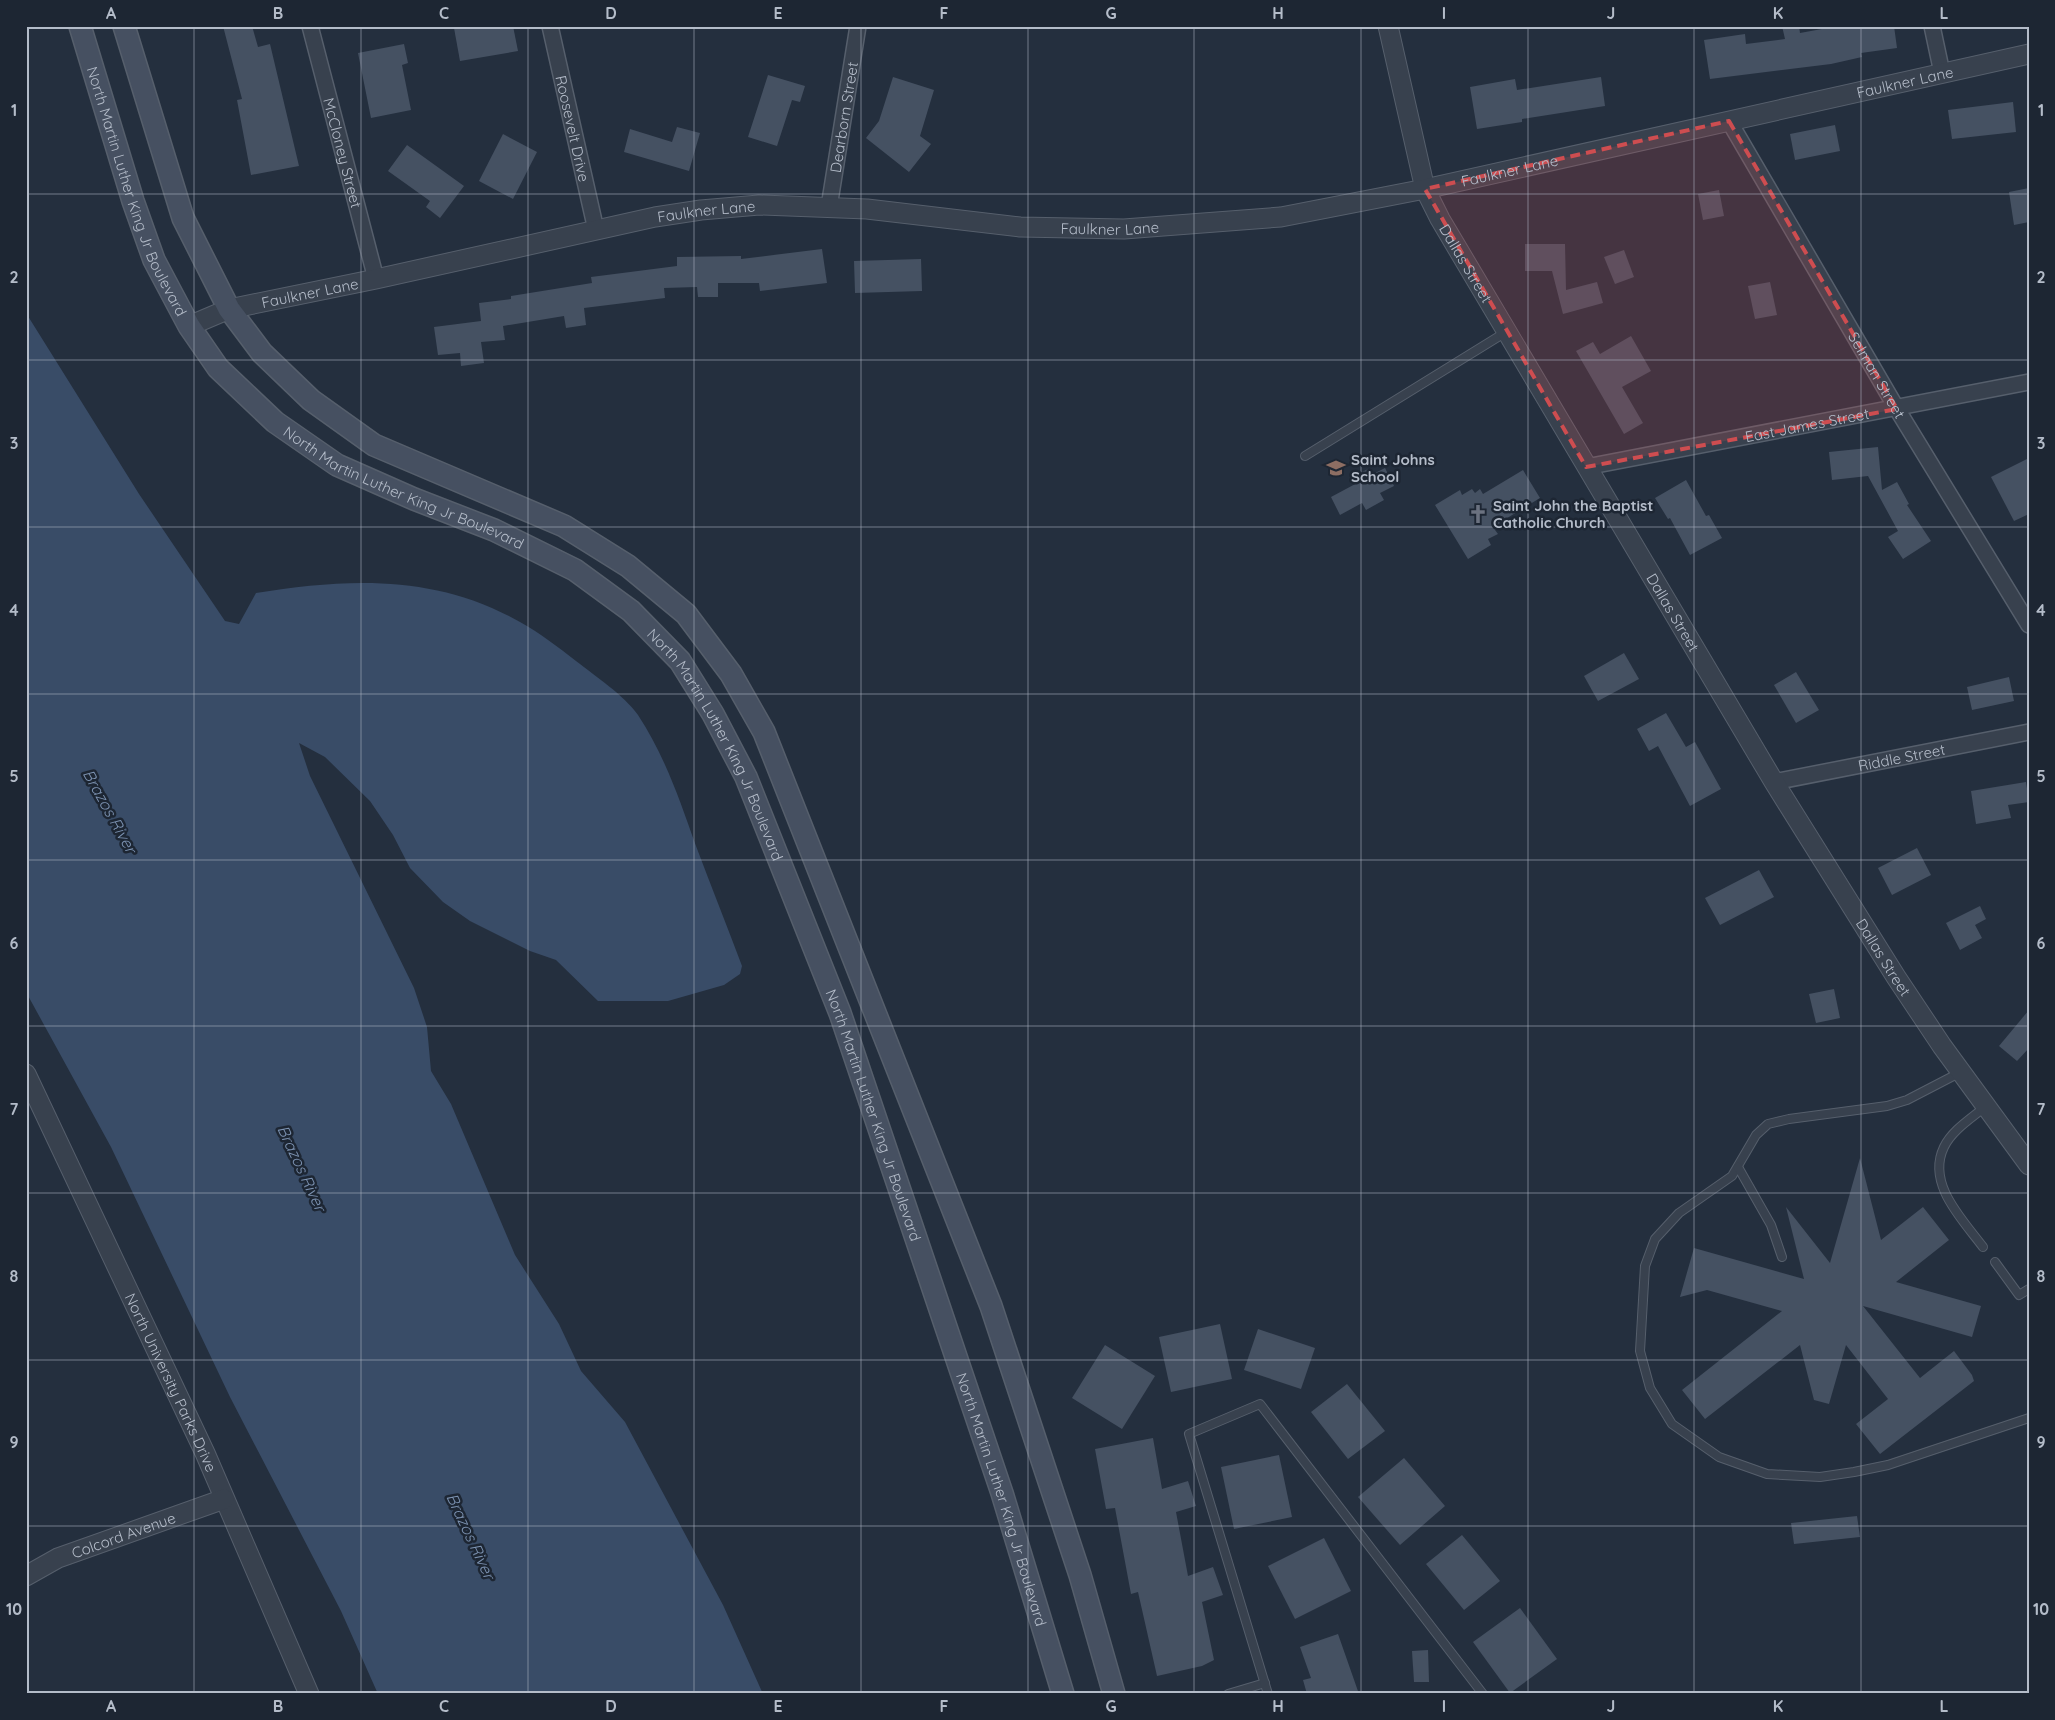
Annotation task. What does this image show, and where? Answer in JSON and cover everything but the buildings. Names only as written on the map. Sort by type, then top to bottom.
[{"type":"main road","name":"North Martin Luther King Jr Boulevard","points":[[80,26],[133,201],[154,260],[190,326],[218,368],[275,422],[338,464],[414,500],[494,530],[575,570],[631,611],[680,661],[713,714],[746,777],[840,1013],[1002,1492],[1063,1694]]},
{"type":"main road","name":"North Martin Luther King Jr Boulevard","points":[[124,26],[183,218],[229,309],[262,353],[311,400],[374,444],[564,526],[628,566],[686,614],[731,674],[764,732],[991,1306],[1080,1575],[1114,1694]]},
{"type":"street","name":"McCloney Street","points":[[310,26],[376,279]]},
{"type":"street","name":"Roosevelt Drive","points":[[550,26],[596,230]]},
{"type":"street","name":"Dearborn Street","points":[[829,207],[858,26]]},
{"type":"street","name":"Dallas Street","points":[[1388,26],[1425,190],[1586,468],[1774,782],[1896,976],[1961,1072],[2029,1165]]},
{"type":"street","points":[[1932,26],[1942,73]]},
{"type":"street","name":"Faulkner Lane","points":[[190,326],[229,309],[376,279],[596,230],[701,210],[759,206],[829,207],[867,209],[1020,227],[1124,229],[1281,217],[1425,190],[2029,54]]},
{"type":"street","name":"Selman Street","points":[[1729,121],[1897,409],[2029,625]]},
{"type":"street","name":"East James Street","points":[[1586,468],[2029,382]]},
{"type":"street","name":"Riddle Street","points":[[1774,782],[2029,732]]},
{"type":"street","name":"North University Parks Drive","points":[[26,1074],[224,1499],[309,1694]]},
{"type":"street","name":"Colcord Avenue","points":[[26,1576],[58,1558],[224,1499]]},
{"type":"lane","points":[[1305,456],[1506,332]]},
{"type":"lane","points":[[1961,1072],[1908,1100],[1887,1106],[1790,1119],[1768,1124],[1756,1135],[1732,1176],[1679,1213],[1655,1239],[1645,1266],[1640,1351],[1650,1388],[1672,1424],[1719,1457],[1767,1474],[1820,1477],[1888,1465],[2029,1418]]},
{"type":"lane","points":[[1983,1247],[1952,1207],[1941,1182],[1940,1162],[1944,1147],[1950,1138],[1986,1106]]},
{"type":"lane","points":[[1738,1167],[1771,1225],[1782,1257]]},
{"type":"lane","points":[[1995,1262],[2019,1295],[2029,1289]]},
{"type":"lane","points":[[1268,1694],[1189,1434],[1260,1404],[1483,1694]]},
{"type":"lane","points":[[1228,1694],[1265,1683]]},
{"type":"highlighted area","points":[[1729,121],[1897,409],[1586,467],[1425,189]]},
{"type":"water","name":"Brazos River","points":[[26,313],[139,494],[225,621],[239,624],[256,593],[324,584],[391,584],[424,588],[456,595],[488,606],[542,635],[625,700],[638,715],[648,731],[678,796],[742,966],[740,974],[724,985],[668,1001],[598,1001],[556,960],[530,951],[470,921],[443,902],[410,868],[393,835],[370,801],[325,757],[299,743],[310,776],[414,988],[427,1027],[431,1071],[451,1104],[515,1255],[559,1324],[581,1371],[625,1422],[723,1605],[763,1694],[378,1694],[341,1611],[230,1397],[111,1147],[26,992]]},
{"type":"place","name":"Saint Johns School","points":[[1336,468]]},
{"type":"place","name":"Saint John the Baptist Catholic Church","points":[[1478,514]]}]
